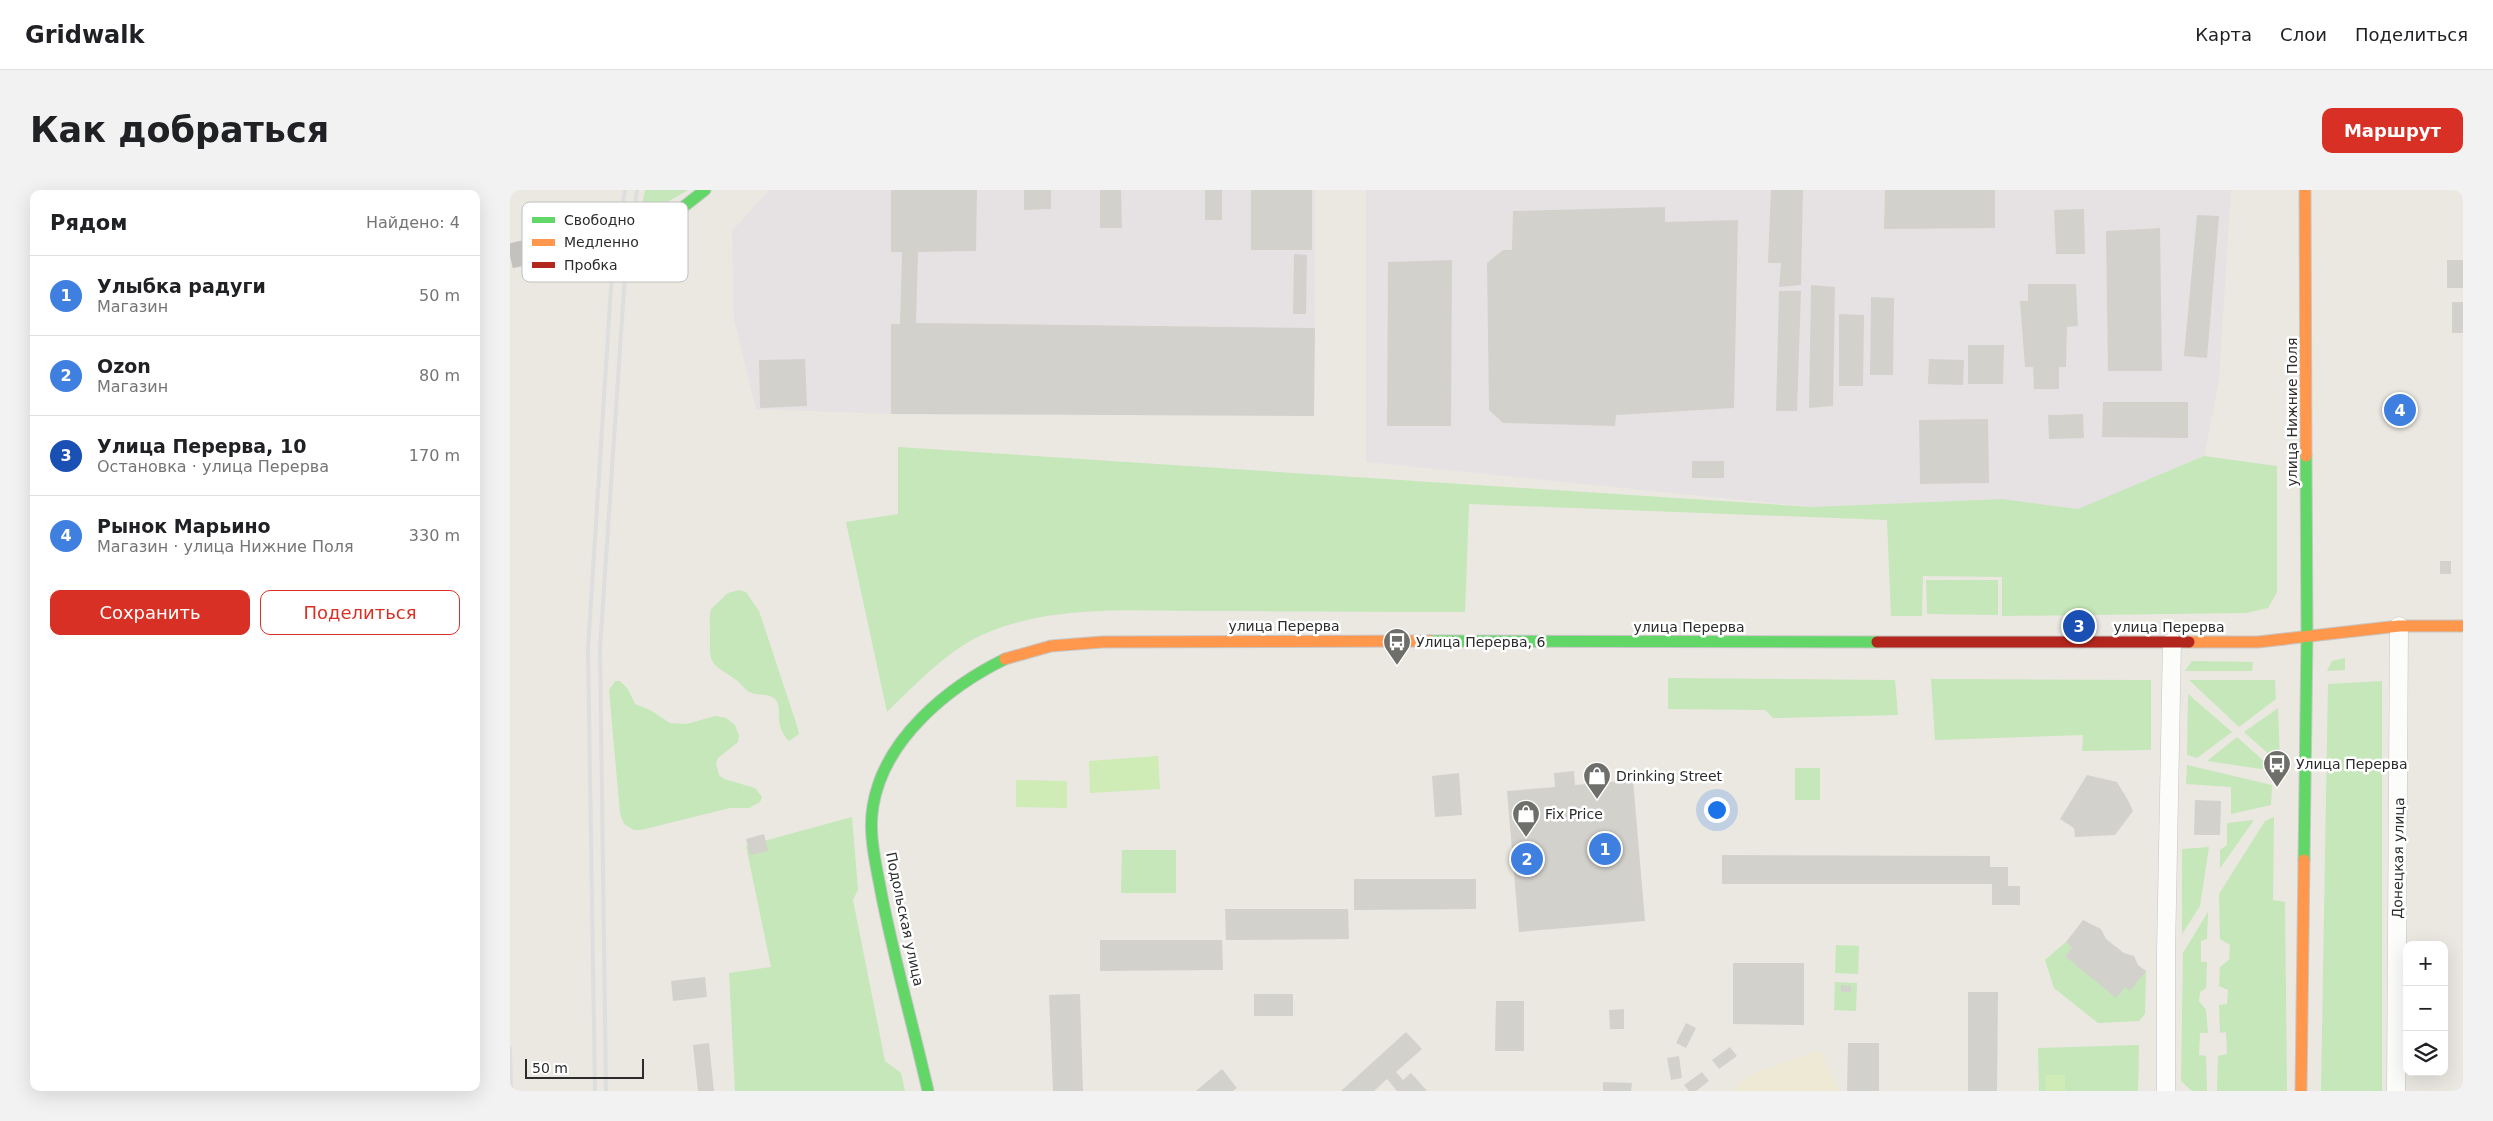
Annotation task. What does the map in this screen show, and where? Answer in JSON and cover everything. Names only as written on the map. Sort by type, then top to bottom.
[{"type":"street","points":[[688,204],[706,190]]},
{"type":"street","name":"улица Нижние Поля","points":[[2305,190],[2307,634]]},
{"type":"street","name":"улица Перерва","points":[[933,709],[962,683],[1001,659],[1036,648],[1077,642],[1534,640],[1653,643],[2258,642],[2307,634],[2400,626],[2463,626]]},
{"type":"street","name":"Донецкая улица","points":[[2396,1091],[2400,626]]},
{"type":"street","points":[[2301,1091],[2307,634]]},
{"type":"street","points":[[2166,1091],[2166,953],[2172,642]]},
{"type":"street","name":"Подольская улица","points":[[928,1091],[892,946],[877,869],[872,818],[875,796],[885,770],[907,733],[933,709]]},
{"type":"shaded area","points":[[769,190],[1315,190],[1314,416],[891,414],[756,409],[734,319],[732,231]]},
{"type":"shaded area","points":[[1366,190],[2231,190],[2219,380],[2204,456],[2079,509],[2002,499],[1813,507],[1366,462]]},
{"type":"shaded area","points":[[1820,1050],[1840,1091],[1730,1091],[1752,1074]]},
{"type":"green space","points":[[645,190],[688,190],[667,202],[643,202]]},
{"type":"green space","points":[[898,447],[1813,507],[2002,499],[2078,509],[2204,456],[2277,466],[2277,592],[2268,608],[2246,613],[2002,616],[2002,577],[1923,576],[1922,616],[1891,616],[1887,520],[1469,504],[1465,612],[1128,610],[1044,616],[1017,622],[991,631],[962,646],[935,666],[887,712],[846,522],[898,514]]},
{"type":"green space","points":[[1926,580],[1998,580],[1998,615],[1927,614]]},
{"type":"green space","points":[[739,590],[746,592],[759,611],[798,729],[799,734],[789,741],[779,722],[779,707],[775,699],[770,696],[747,691],[712,661],[710,651],[711,609],[728,593]]},
{"type":"green space","points":[[2345,658],[2345,670],[2327,671],[2332,661]]},
{"type":"green space","points":[[2192,661],[2253,662],[2252,671],[2185,671]]},
{"type":"green space","points":[[1668,678],[1895,680],[1898,715],[1773,718],[1765,710],[1668,709]]},
{"type":"green space","points":[[1931,679],[2151,680],[2151,750],[2082,751],[2083,735],[1935,740]]},
{"type":"green space","points":[[2189,680],[2275,680],[2276,699],[2239,727]]},
{"type":"green space","points":[[615,681],[620,681],[628,689],[635,704],[650,710],[670,723],[687,724],[715,716],[726,718],[735,725],[739,736],[738,742],[718,758],[716,763],[719,775],[724,779],[755,788],[762,797],[760,802],[749,808],[730,808],[641,830],[634,830],[624,824],[620,813],[609,690]]},
{"type":"green space","points":[[2382,681],[2382,1091],[2321,1091],[2328,684]]},
{"type":"green space","points":[[2188,694],[2232,732],[2197,758],[2187,755]]},
{"type":"green space","points":[[2278,708],[2280,764],[2244,732]]},
{"type":"green space","points":[[2237,737],[2275,771],[2207,761]]},
{"type":"green space","points":[[1158,756],[1160,789],[1090,793],[1089,761]]},
{"type":"green space","points":[[2187,765],[2272,785],[2271,805],[2231,814],[2231,787],[2186,784]]},
{"type":"green space","points":[[1795,768],[1820,768],[1820,800],[1795,800]]},
{"type":"green space","points":[[1016,780],[1067,781],[1067,808],[1016,807]]},
{"type":"green space","points":[[852,817],[858,890],[853,900],[885,1061],[901,1073],[905,1091],[735,1091],[729,973],[771,967],[746,846]]},
{"type":"green space","points":[[2274,817],[2273,900],[2285,902],[2287,1091],[2217,1091],[2218,1056],[2227,1054],[2226,1032],[2220,1033],[2219,1005],[2227,1004],[2228,990],[2219,986],[2220,967],[2229,960],[2230,945],[2220,939],[2219,894],[2265,821]]},
{"type":"green space","points":[[2254,820],[2220,868],[2220,850],[2227,845],[2227,823]]},
{"type":"green space","points":[[2209,847],[2200,906],[2182,934],[2182,849]]},
{"type":"green space","points":[[1122,850],[1176,850],[1176,893],[1121,893]]},
{"type":"green space","points":[[2208,912],[2207,939],[2201,941],[2201,962],[2207,962],[2206,988],[2200,992],[2199,1001],[2206,1010],[2208,1033],[2200,1033],[2199,1055],[2206,1056],[2207,1091],[2192,1091],[2181,1081],[2183,953]]},
{"type":"green space","points":[[2066,942],[2072,948],[2065,956],[2125,987],[2146,971],[2145,1014],[2139,1021],[2098,1023],[2054,988],[2045,960]]},
{"type":"green space","points":[[1836,945],[1859,946],[1858,974],[1835,973]]},
{"type":"green space","points":[[1835,982],[1857,983],[1856,1011],[1834,1010]]},
{"type":"green space","points":[[2139,1045],[2138,1091],[2039,1091],[2038,1048]]},
{"type":"green space","points":[[2045,1075],[2065,1075],[2065,1091],[2046,1091]]},
{"type":"building","points":[[891,190],[977,190],[976,251],[918,252],[916,323],[1315,328],[1314,416],[891,414],[891,324],[900,324],[902,252],[891,252]]},
{"type":"building","points":[[1024,190],[1051,190],[1051,209],[1024,210]]},
{"type":"building","points":[[1100,190],[1121,190],[1122,228],[1100,228]]},
{"type":"building","points":[[1205,190],[1222,190],[1222,220],[1205,220]]},
{"type":"building","points":[[1251,190],[1312,190],[1312,250],[1251,250]]},
{"type":"building","points":[[1771,190],[1803,190],[1801,285],[1779,287],[1781,263],[1768,263]]},
{"type":"building","points":[[1885,190],[1995,190],[1995,228],[1884,229]]},
{"type":"building","points":[[1665,207],[1665,222],[1738,220],[1734,408],[1616,415],[1615,426],[1503,423],[1489,410],[1487,263],[1503,250],[1512,250],[1513,211]]},
{"type":"building","points":[[2084,209],[2085,254],[2056,254],[2054,210]]},
{"type":"building","points":[[2197,215],[2219,216],[2207,358],[2184,356]]},
{"type":"building","points":[[2160,228],[2162,371],[2108,371],[2106,231]]},
{"type":"building","points":[[1294,254],[1307,255],[1306,314],[1293,314]]},
{"type":"building","points":[[1452,260],[1451,426],[1387,426],[1388,262]]},
{"type":"building","points":[[2447,260],[2463,260],[2463,288],[2447,288]]},
{"type":"building","points":[[2028,284],[2076,284],[2078,326],[2067,327],[2066,367],[2059,367],[2059,389],[2034,389],[2033,367],[2025,367],[2020,301],[2028,301]]},
{"type":"building","points":[[1811,285],[1835,287],[1833,406],[1809,408]]},
{"type":"building","points":[[1779,291],[1801,291],[1797,411],[1776,411]]},
{"type":"building","points":[[1871,297],[1894,298],[1893,375],[1870,375]]},
{"type":"building","points":[[2452,302],[2463,302],[2463,333],[2452,333]]},
{"type":"building","points":[[1839,314],[1864,315],[1863,386],[1839,386]]},
{"type":"building","points":[[1968,345],[2004,345],[2003,384],[1968,384]]},
{"type":"building","points":[[805,359],[807,406],[760,408],[759,360]]},
{"type":"building","points":[[1929,359],[1964,360],[1963,385],[1928,384]]},
{"type":"building","points":[[2103,402],[2188,402],[2188,438],[2102,437]]},
{"type":"building","points":[[2083,414],[2084,438],[2049,439],[2048,415]]},
{"type":"building","points":[[1988,419],[1989,483],[1920,484],[1919,420]]},
{"type":"building","points":[[1692,461],[1724,461],[1724,478],[1692,478]]},
{"type":"building","points":[[2440,561],[2451,561],[2451,574],[2440,574]]},
{"type":"building","points":[[1574,771],[1575,785],[1633,780],[1645,921],[1519,932],[1507,791],[1555,787],[1554,773]]},
{"type":"building","points":[[1459,773],[1462,815],[1435,817],[1432,776]]},
{"type":"building","points":[[2087,775],[2117,782],[2129,802],[2133,811],[2115,835],[2075,837],[2074,828],[2060,819]]},
{"type":"building","points":[[2195,800],[2221,801],[2220,835],[2194,835]]},
{"type":"building","points":[[764,834],[768,851],[750,855],[746,839]]},
{"type":"building","points":[[1722,855],[1990,856],[1990,867],[2008,867],[2008,886],[2020,886],[2020,905],[1992,905],[1992,884],[1722,884]]},
{"type":"building","points":[[1354,879],[1476,879],[1476,909],[1354,910]]},
{"type":"building","points":[[1225,909],[1348,909],[1349,939],[1226,940]]},
{"type":"building","points":[[2083,920],[2101,929],[2106,939],[2124,953],[2134,956],[2138,965],[2146,971],[2130,991],[2125,987],[2116,998],[2065,956],[2072,948],[2066,942]]},
{"type":"building","points":[[1100,940],[1222,940],[1223,970],[1100,971]]},
{"type":"building","points":[[1733,963],[1804,963],[1804,1025],[1733,1024]]},
{"type":"building","points":[[705,977],[707,997],[673,1001],[671,981]]},
{"type":"building","points":[[1841,985],[1851,986],[1851,992],[1841,992]]},
{"type":"building","points":[[1968,992],[1998,992],[1997,1091],[1968,1091]]},
{"type":"building","points":[[1080,994],[1083,1091],[1053,1091],[1049,995]]},
{"type":"building","points":[[1254,994],[1293,994],[1293,1016],[1254,1016]]},
{"type":"building","points":[[1496,1001],[1524,1001],[1524,1051],[1495,1051]]},
{"type":"building","points":[[1624,1009],[1624,1029],[1610,1029],[1609,1010]]},
{"type":"building","points":[[1686,1023],[1696,1028],[1686,1048],[1676,1043]]},
{"type":"building","points":[[1406,1032],[1422,1049],[1396,1072],[1403,1080],[1411,1073],[1427,1091],[1397,1091],[1387,1079],[1374,1091],[1341,1091]]},
{"type":"building","points":[[709,1043],[714,1091],[698,1091],[693,1045]]},
{"type":"building","points":[[1848,1043],[1879,1043],[1879,1091],[1847,1091]]},
{"type":"building","points":[[1730,1047],[1737,1056],[1719,1069],[1712,1060]]},
{"type":"building","points":[[1679,1056],[1682,1078],[1671,1080],[1667,1058]]},
{"type":"building","points":[[1222,1069],[1237,1088],[1233,1091],[1196,1091]]},
{"type":"building","points":[[1702,1072],[1709,1081],[1696,1091],[1689,1091],[1684,1085]]},
{"type":"building","points":[[1603,1082],[1632,1083],[1631,1091],[1603,1091]]},
{"type":"tunnel","points":[[510,256],[522,253]]},
{"type":"railway","points":[[623,202],[625,190]]},
{"type":"railway","points":[[635,202],[637,190]]},
{"type":"railway","points":[[595,1091],[588,648],[612,282]]},
{"type":"railway","points":[[606,1091],[600,648],[625,282]]},
{"type":"railway","points":[[510,1048],[511,1091]]},
{"type":"traffic: fast","points":[[688,203],[705,190]]},
{"type":"traffic: fast","points":[[2304,860],[2307,635],[2306,456]]},
{"type":"traffic: fast","points":[[1430,641],[1877,642]]},
{"type":"traffic: fast","points":[[928,1091],[881,892],[872,838],[873,806],[879,782],[890,759],[905,737],[922,718],[962,684],[1005,659]]},
{"type":"traffic: slow","points":[[2305,190],[2306,456]]},
{"type":"traffic: slow","points":[[2189,642],[2258,642],[2399,626],[2463,626]]},
{"type":"traffic: slow","points":[[1005,659],[1051,646],[1102,642],[1430,641]]},
{"type":"traffic: slow","points":[[2301,1091],[2304,860]]},
{"type":"traffic: jam","points":[[1877,642],[2189,642]]},
{"type":"place","name":"Рынок Марьино","points":[[2400,410]]},
{"type":"place","name":"Улица Перерва, 10","points":[[2079,626]]},
{"type":"place","name":"Улица Перерва, 6","points":[[1397,666]]},
{"type":"place","name":"Улица Перерва","points":[[2277,788]]},
{"type":"place","name":"Drinking Street","points":[[1597,800]]},
{"type":"place","name":"Fix Price","points":[[1526,838]]},
{"type":"place","name":"Улыбка радуги","points":[[1605,849]]},
{"type":"place","name":"Ozon","points":[[1527,859]]}]
